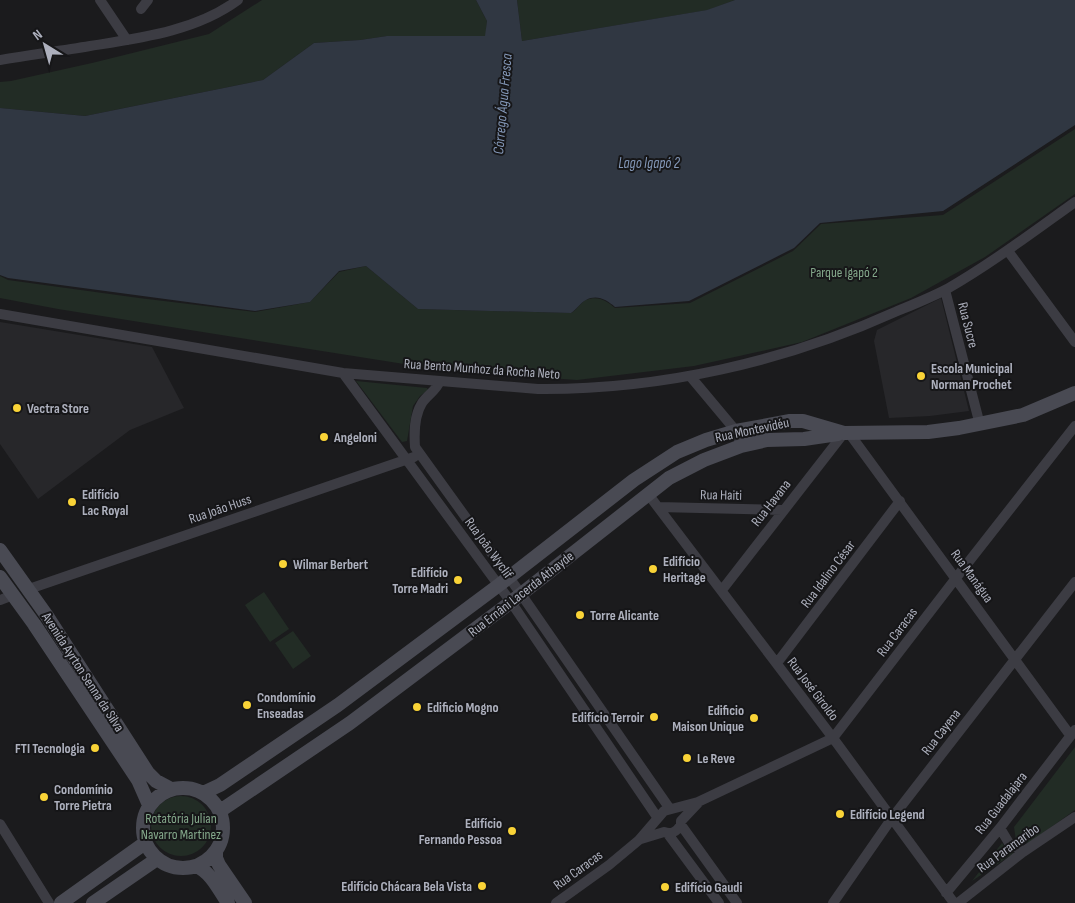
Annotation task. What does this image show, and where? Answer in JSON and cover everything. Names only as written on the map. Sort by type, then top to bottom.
[{"type":"street","points":[[100,0],[128,40]]},
{"type":"street","points":[[141,9],[148,0]]},
{"type":"street","points":[[0,60],[152,35],[189,25],[225,10],[238,0]]},
{"type":"street","name":"Rua Bento Munhoz da Rocha Neto","points":[[0,314],[343,373],[561,389],[636,384],[690,376],[788,353],[867,325],[945,290],[1008,251],[1075,202]]},
{"type":"street","points":[[1008,251],[1075,342]]},
{"type":"street","name":"Rua Sucre","points":[[945,290],[980,425]]},
{"type":"street","name":"Rua João Wyclif","points":[[343,373],[504,581]]},
{"type":"street","points":[[690,376],[736,431],[742,446]]},
{"type":"street","name":"Rua João Wyclif","points":[[440,381],[436,390],[422,403],[414,435],[415,447],[516,598],[672,809],[680,814],[681,823],[737,903]]},
{"type":"street","name":"Rua Montevidéu","points":[[504,581],[634,480],[665,458],[692,445],[736,431],[790,421],[803,421],[847,433],[928,432],[980,425],[1023,415],[1075,394]]},
{"type":"street","name":"Rua Caracas","points":[[556,903],[609,865],[639,840],[661,813],[698,802],[833,738],[1075,426]]},
{"type":"street","name":"Rua Ernâni Lacerda Athayde","points":[[220,811],[350,723],[516,598],[648,494],[685,468],[742,446],[767,440],[804,439],[847,433]]},
{"type":"street","name":"Rua Manágua","points":[[847,433],[900,501],[1015,659],[1073,732]]},
{"type":"street","name":"Rua Havana","points":[[722,590],[782,510],[847,433]]},
{"type":"street","name":"Rua João Huss","points":[[29,589],[419,454]]},
{"type":"street","name":"Rua José Giroldo","points":[[648,494],[777,663],[954,903]]},
{"type":"street","name":"Rua Idalino César","points":[[777,663],[900,501]]},
{"type":"street","name":"Rua Haiti","points":[[658,507],[782,510]]},
{"type":"street","name":"Avenida Ayrton Senna da Silva","points":[[0,550],[29,589],[148,773],[156,781],[171,789]]},
{"type":"street","name":"Avenida Ayrton Senna da Silva","points":[[0,577],[34,624],[138,780],[149,805]]},
{"type":"street","name":"Rua Ernâni Lacerda Athayde","points":[[203,793],[220,785],[338,705],[504,581]]},
{"type":"street","name":"Rua Cayena","points":[[833,903],[892,818],[1075,582]]},
{"type":"street","points":[[0,600],[13,595]]},
{"type":"street","name":"Rua João Wyclif","points":[[516,598],[657,819],[658,828],[666,833],[720,903]]},
{"type":"street","points":[[338,705],[350,723]]},
{"type":"street","name":"Rua Guadalajara","points":[[946,893],[1000,828],[1073,732]]},
{"type":"street","points":[[184,788],[203,793],[213,801],[220,811],[223,824],[220,845],[216,851],[207,860],[196,866],[175,868],[157,859],[145,843],[142,828],[149,805],[171,789],[184,788]]},
{"type":"street","name":"Rua Caracas","points":[[639,840],[676,831],[698,802]]},
{"type":"street","name":"Rua Paramaribo","points":[[958,903],[1023,852],[1075,817]]},
{"type":"street","points":[[0,824],[49,903]]},
{"type":"street","points":[[1000,828],[1009,843],[1023,852]]},
{"type":"street","points":[[60,903],[145,843]]},
{"type":"street","points":[[216,851],[219,865],[245,903]]},
{"type":"street","points":[[93,903],[157,859]]},
{"type":"street","points":[[196,866],[209,875],[228,903]]},
{"type":"shaded area","name":"Escola Municipal Norman Prochet","points":[[941,298],[969,411],[930,416],[889,418],[874,341],[877,330]]},
{"type":"shaded area","points":[[0,322],[152,347],[184,408],[130,430],[38,499],[0,444]]},
{"type":"green space","points":[[262,0],[476,0],[487,21],[486,36],[387,36],[314,43],[263,80],[85,116],[0,108],[0,82],[92,63],[209,34]]},
{"type":"green space","points":[[517,0],[735,0],[708,10],[522,41]]},
{"type":"green space","name":"Parque Igapó 2","points":[[1075,129],[1075,194],[985,257],[911,298],[802,342],[694,366],[577,380],[442,370],[58,309],[0,298],[0,276],[8,280],[255,312],[310,302],[339,272],[366,266],[418,309],[571,313],[584,301],[594,298],[605,301],[615,308],[690,303],[793,251],[821,224],[943,215]]},
{"type":"green space","points":[[356,381],[427,388],[428,390],[420,396],[413,406],[407,441],[402,442]]},
{"type":"green space","points":[[264,592],[289,629],[270,642],[245,605]]},
{"type":"green space","points":[[293,631],[311,656],[293,669],[275,643]]},
{"type":"green space","points":[[1075,747],[1075,810],[1029,843],[1016,841],[1014,827]]},
{"type":"green space","name":"Rotatória Julian Navarro Martinez","points":[[181,796],[198,801],[206,809],[211,826],[206,843],[198,851],[181,856],[164,851],[156,843],[151,826],[156,809],[164,801]]},
{"type":"green space","points":[[1002,843],[1014,853],[972,881]]},
{"type":"water","name":"Lago Igapó 2","points":[[476,0],[517,0],[522,41],[707,10],[735,0],[1075,0],[1075,125],[943,211],[820,223],[794,248],[689,301],[615,307],[605,300],[590,298],[571,313],[418,309],[366,266],[339,271],[310,302],[255,311],[8,278],[0,275],[0,108],[85,116],[263,80],[314,43],[387,36],[485,36],[487,21]]},
{"type":"place","name":"Escola Municipal Norman Prochet","points":[[921,376]]},
{"type":"place","name":"Vectra Store","points":[[17,408]]},
{"type":"place","name":"Angeloni","points":[[324,437]]},
{"type":"place","name":"Edifício Lac Royal","points":[[72,502]]},
{"type":"place","name":"Wilmar Berbert","points":[[283,564]]},
{"type":"place","name":"Edifício Heritage","points":[[653,569]]},
{"type":"place","name":"Edifício Torre Madri","points":[[458,580]]},
{"type":"place","name":"Torre Alicante","points":[[580,615]]},
{"type":"place","name":"Condomínio Enseadas","points":[[247,705]]},
{"type":"place","name":"Edificio Mogno","points":[[417,707]]},
{"type":"place","name":"Edifício Terroir","points":[[654,717]]},
{"type":"place","name":"Edificio Maison Unique","points":[[754,718]]},
{"type":"place","name":"FTI Tecnologia","points":[[95,748]]},
{"type":"place","name":"Le Reve","points":[[687,758]]},
{"type":"place","name":"Condomínio Torre Pietra","points":[[44,797]]},
{"type":"place","name":"Edifício Legend","points":[[840,814]]},
{"type":"place","name":"Edifício Fernando Pessoa","points":[[512,831]]},
{"type":"place","name":"Edifício Chácara Bela Vista","points":[[482,886]]},
{"type":"place","name":"Edifício Gaudi","points":[[665,887]]},
{"type":"water label","name":"Córrego Água Fresca","points":[[503,104]]}]
